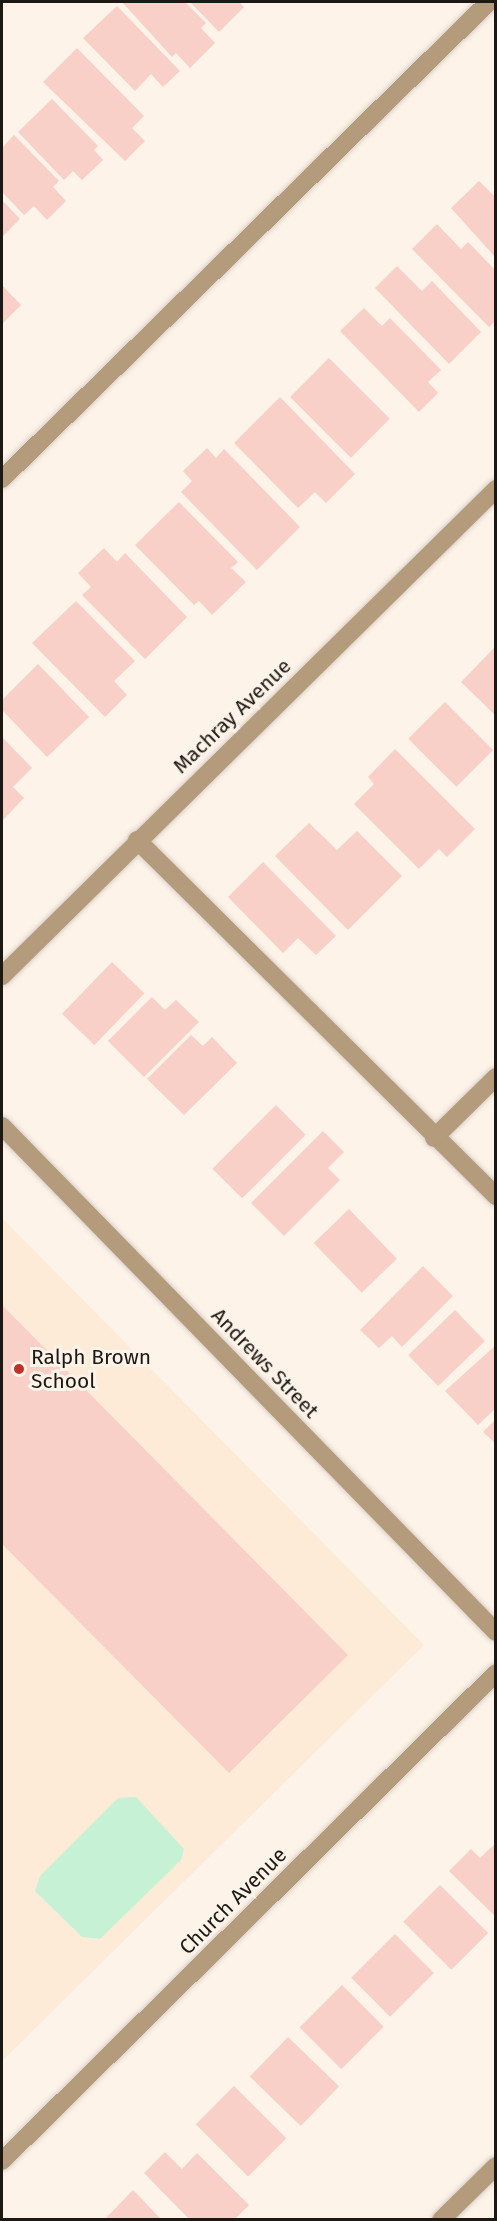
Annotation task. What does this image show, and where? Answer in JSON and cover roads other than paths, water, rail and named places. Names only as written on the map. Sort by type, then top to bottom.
[{"type":"street","points":[[2,479],[489,2]]},
{"type":"street","name":"Machray Avenue","points":[[2,976],[137,840],[495,489]]},
{"type":"street","points":[[137,840],[495,1196]]},
{"type":"street","points":[[434,1137],[495,1077]]},
{"type":"street","name":"Andrews Street","points":[[2,1126],[495,1632]]},
{"type":"street","name":"Church Avenue","points":[[2,2160],[495,1673]]},
{"type":"street","points":[[441,2220],[495,2166]]},
{"type":"place","name":"Ralph Brown School","points":[[19,1369]]}]
